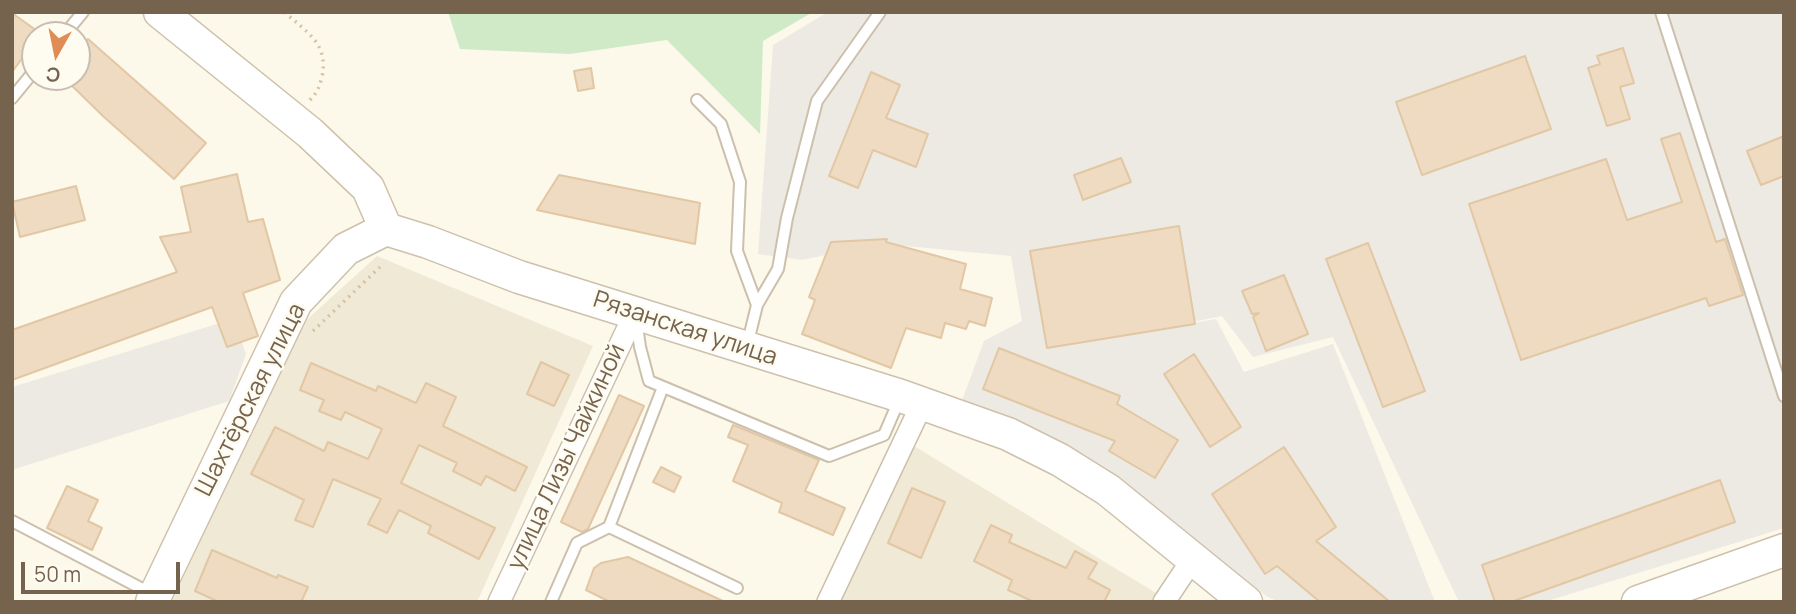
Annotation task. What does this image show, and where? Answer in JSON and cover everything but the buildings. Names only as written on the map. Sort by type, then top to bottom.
[{"type":"main road","points":[[160,12],[191,23],[368,188],[386,229]]},
{"type":"main road","name":"Рязанская улица","points":[[386,229],[519,277],[912,400],[1008,434],[1060,460],[1108,490],[1246,602]]},
{"type":"main road","name":"Шахтёрская улица","points":[[153,598],[296,302],[346,248],[386,229]]},
{"type":"main road","points":[[1637,602],[1784,550]]},
{"type":"street","name":"улица Лизы Чайкиной","points":[[499,602],[635,313]]},
{"type":"street","points":[[828,602],[912,400]]},
{"type":"street","points":[[1164,602],[1192,560]]},
{"type":"lane","points":[[747,349],[757,305],[778,269],[787,218],[817,101],[880,12]]},
{"type":"lane","points":[[1661,12],[1784,396]]},
{"type":"lane","points":[[697,100],[722,124],[740,182],[737,251],[757,305]]},
{"type":"lane","points":[[635,313],[649,382],[829,456],[884,435],[912,400]]},
{"type":"lane","points":[[551,602],[577,543],[609,527],[663,387]]},
{"type":"lane","points":[[12,521],[153,598]]},
{"type":"lane","points":[[609,527],[737,589]]},
{"type":"path","points":[[284,12],[316,40],[325,62],[318,92],[290,118]]},
{"type":"shaded area","points":[[828,12],[1784,12],[1784,528],[1544,602],[1459,602],[1333,337],[1253,357],[1222,316],[1147,331],[1216,319],[1244,372],[1333,344],[1435,602],[1279,602],[1266,596],[1117,476],[961,403],[984,341],[1022,321],[1011,256],[896,245],[862,247],[802,260],[758,254],[773,45]]},
{"type":"shaded area","points":[[377,256],[593,346],[477,602],[172,602],[301,325]]},
{"type":"shaded area","points":[[233,319],[246,354],[229,401],[12,470],[12,387]]},
{"type":"shaded area","points":[[909,443],[1156,593],[1152,602],[835,602]]},
{"type":"green space","points":[[448,12],[813,12],[763,41],[760,134],[667,40],[570,54],[460,49]]}]
